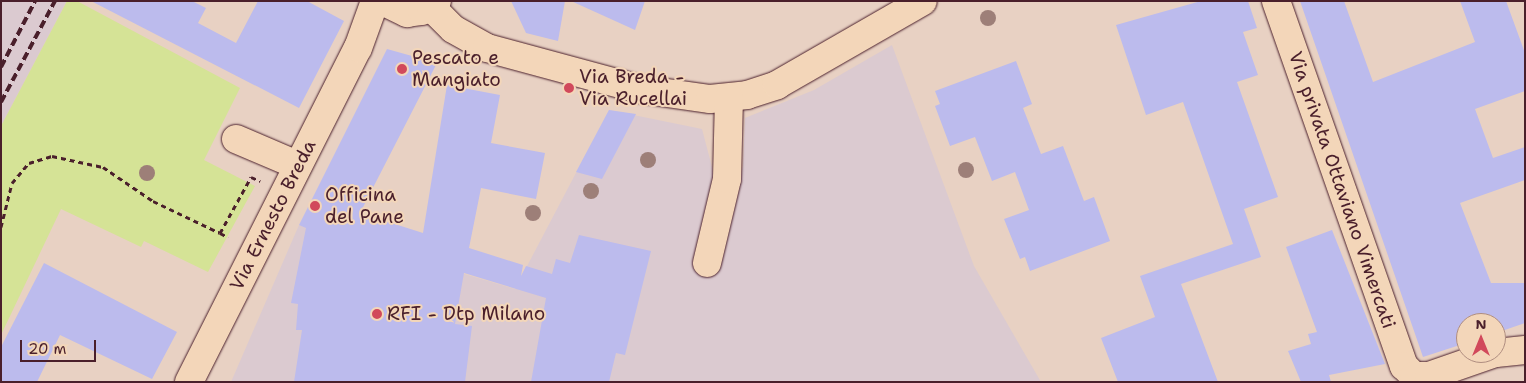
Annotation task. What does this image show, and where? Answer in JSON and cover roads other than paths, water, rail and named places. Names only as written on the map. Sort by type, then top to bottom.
[{"type":"street","name":"Via Ernesto Breda","points":[[189,382],[297,165],[358,48],[375,1]]},
{"type":"street","points":[[382,1],[425,7],[453,29],[487,48],[639,89],[729,98],[777,86],[923,1]]},
{"type":"street","name":"Via privata Ottaviano Vimercati","points":[[1276,1],[1404,366],[1413,379]]},
{"type":"street","name":"Via Ernesto Breda","points":[[358,48],[425,7]]},
{"type":"street","points":[[707,263],[727,179],[729,98]]},
{"type":"street","points":[[236,139],[297,165]]},
{"type":"street","points":[[1506,352],[1525,350]]},
{"type":"street","points":[[1413,379],[1429,376],[1466,363]]},
{"type":"railway","points":[[1,67],[35,1]]},
{"type":"railway","points":[[1,102],[55,1]]},
{"type":"place","name":"Pescato e Mangiato","points":[[402,69]]},
{"type":"place","name":"Via Breda - Via Rucellai","points":[[569,88]]},
{"type":"place","name":"Officina del Pane","points":[[315,206]]},
{"type":"place","name":"RFI - Dtp Milano","points":[[377,314]]}]
